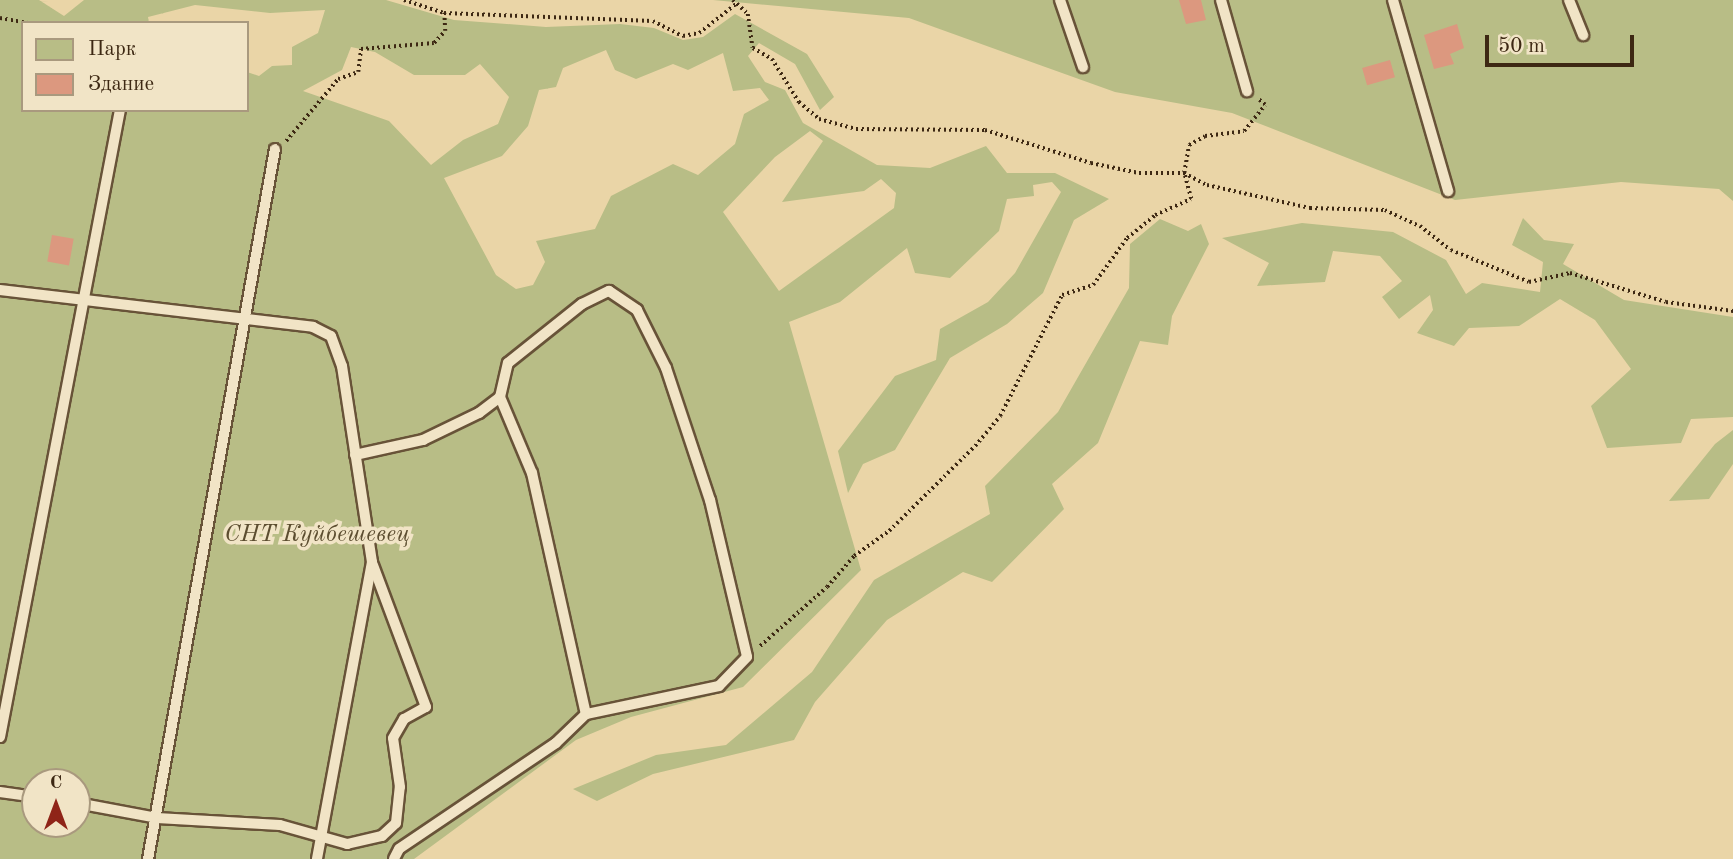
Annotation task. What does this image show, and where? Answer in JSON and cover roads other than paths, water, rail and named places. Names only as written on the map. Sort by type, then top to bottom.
[{"type":"lane","points":[[1059,0],[1083,67]]},
{"type":"lane","points":[[1221,0],[1247,91]]},
{"type":"lane","points":[[1393,0],[1448,191]]},
{"type":"lane","points":[[1569,0],[1583,35]]},
{"type":"lane","points":[[0,737],[120,112]]},
{"type":"lane","points":[[148,859],[275,149]]},
{"type":"lane","points":[[0,290],[313,327],[331,336],[342,366],[372,562],[426,707],[404,719],[393,738],[400,787],[396,823],[382,836],[347,844],[322,834],[280,825],[157,818],[91,806]]},
{"type":"lane","points":[[394,859],[399,849],[556,743],[586,714],[719,686],[747,657],[710,500],[666,368],[638,310],[609,291],[582,304],[508,363],[500,397],[531,473],[586,714]]},
{"type":"lane","points":[[355,455],[423,440],[500,397]]},
{"type":"lane","points":[[317,859],[372,562]]},
{"type":"lane","points":[[0,792],[21,795]]},
{"type":"park label","name":"СНТ Куйбешевец","points":[[317,536]]}]
